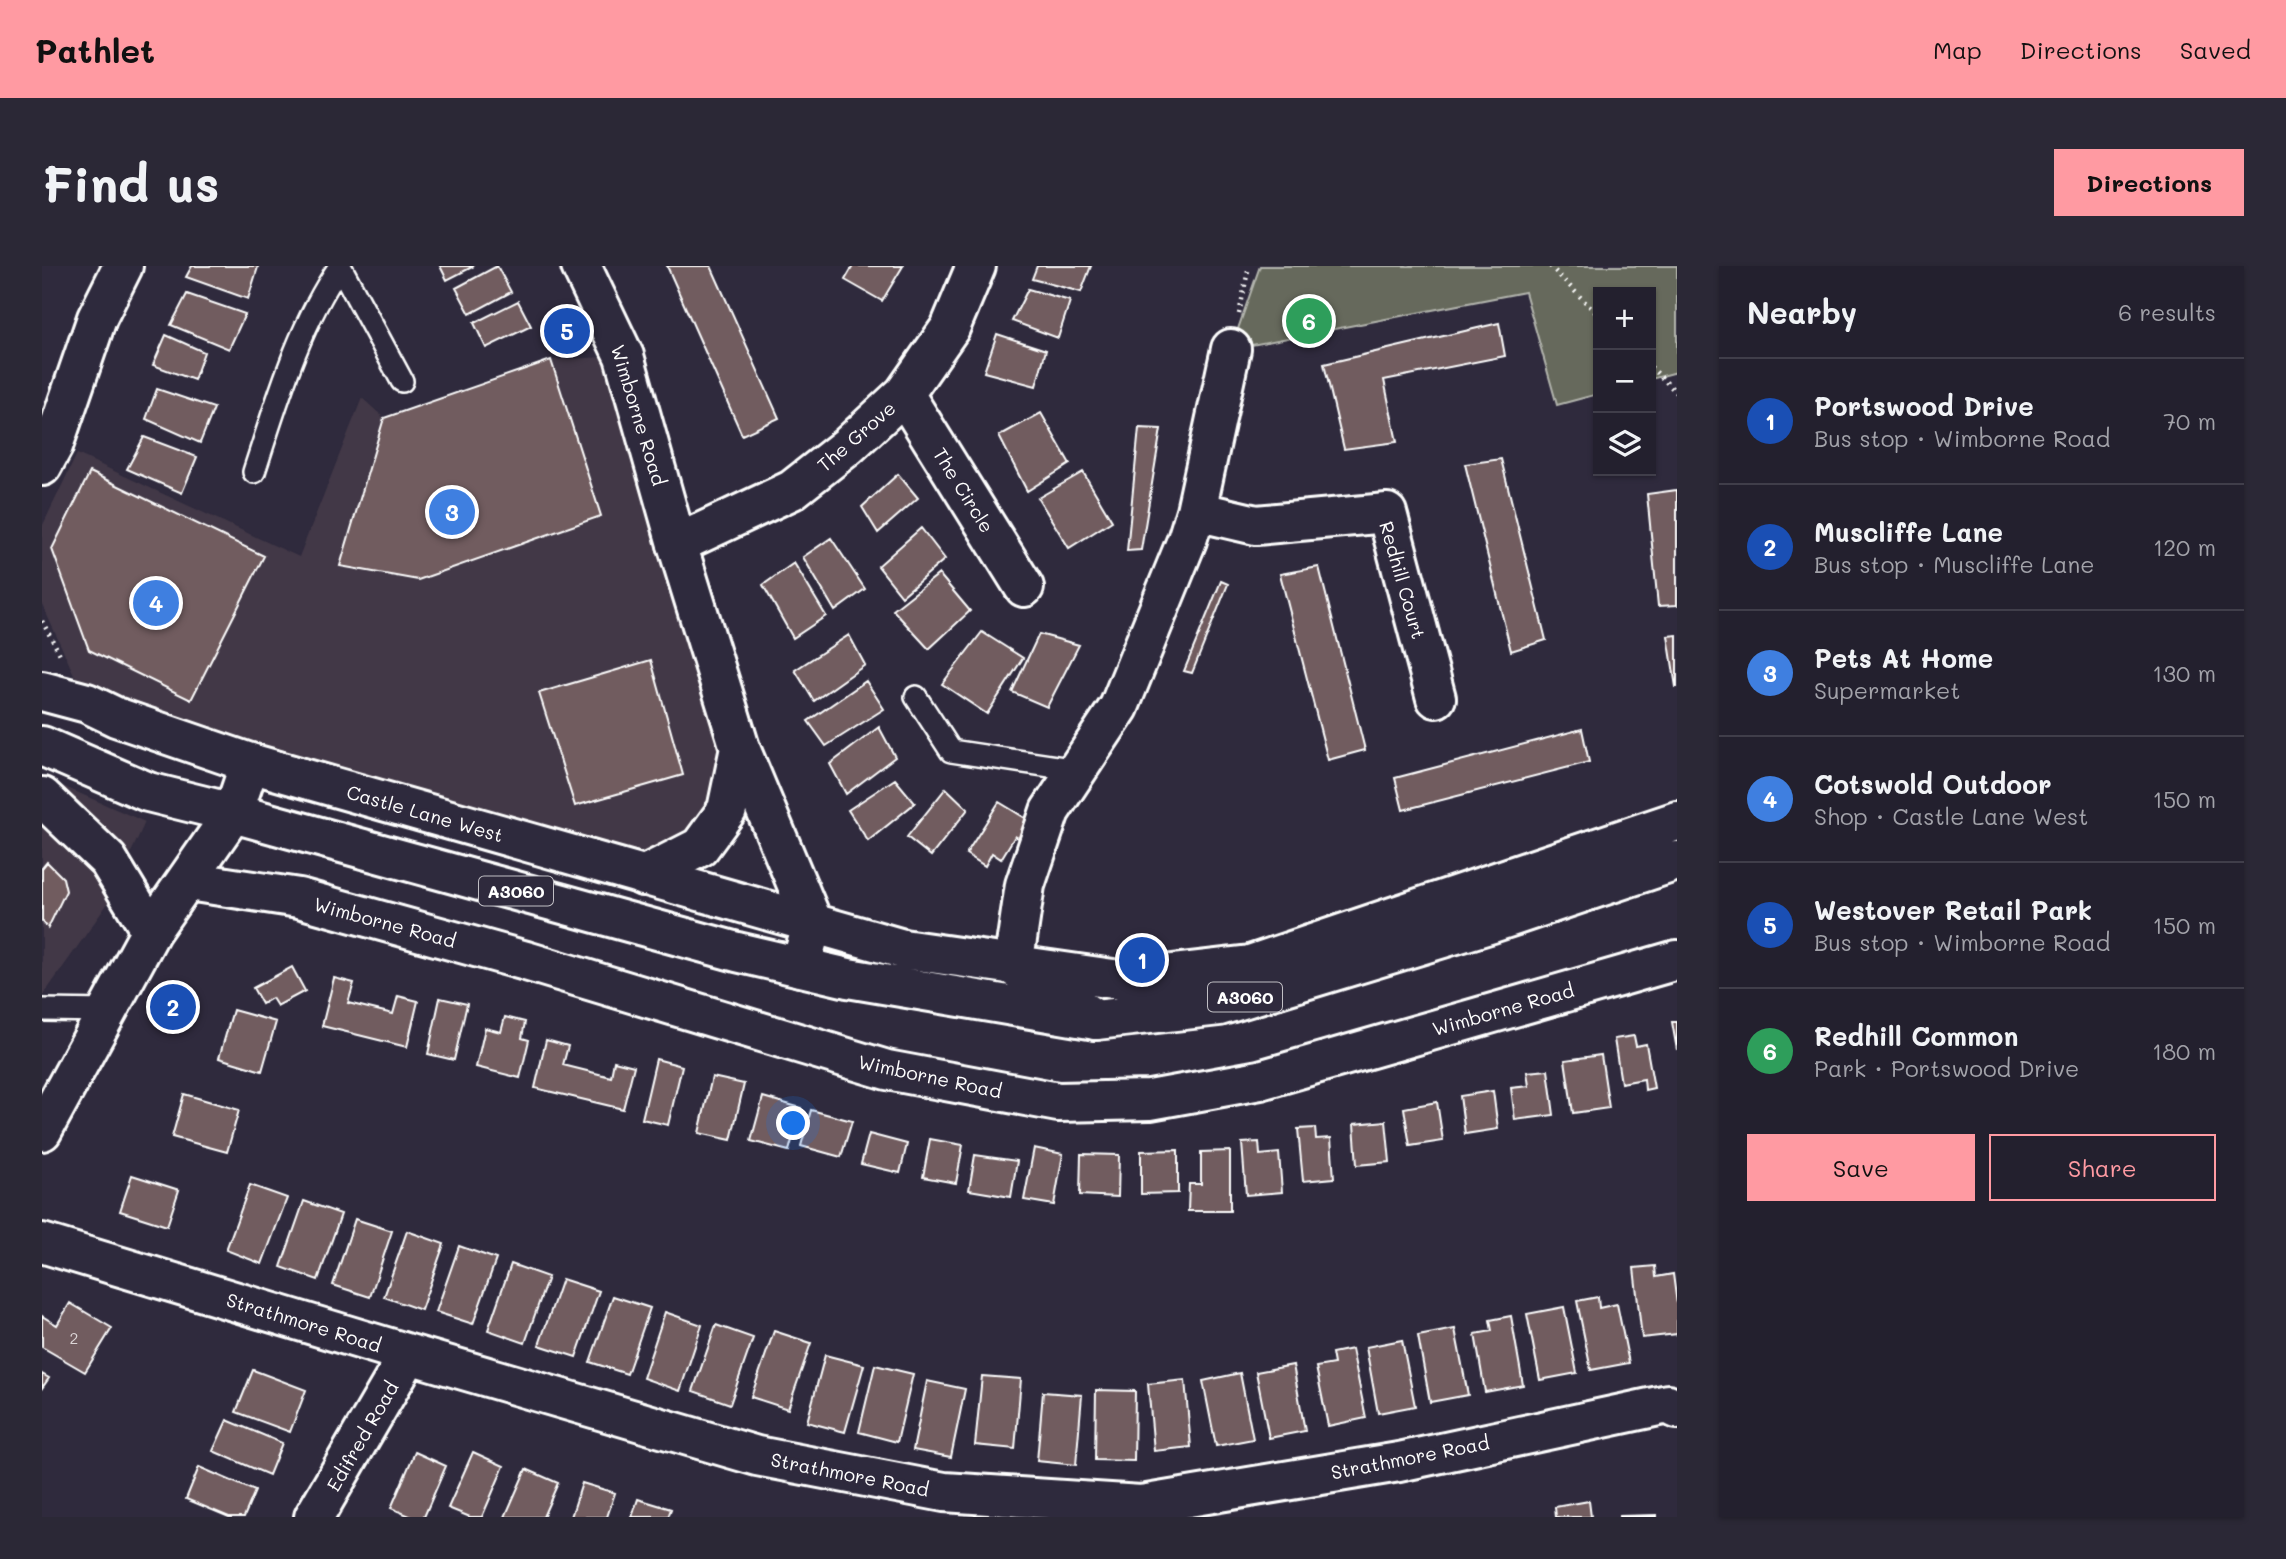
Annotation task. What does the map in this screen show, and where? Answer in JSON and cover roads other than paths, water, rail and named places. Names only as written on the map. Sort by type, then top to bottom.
[{"type":"street","points":[[42,466],[53,446],[97,318],[123,266]]},
{"type":"street","name":"Wimborne Road","points":[[581,266],[624,356],[677,544],[740,748],[813,923]]},
{"type":"street","name":"The Grove","points":[[677,544],[792,490],[848,446],[904,394],[950,328],[976,266]]},
{"type":"street","points":[[1096,1020],[1013,966],[1025,885],[1050,811],[1119,706],[1191,525],[1231,349]]},
{"type":"street","name":"The Circle","points":[[904,394],[1024,587]]},
{"type":"street","name":"Redhill Court","points":[[1191,525],[1255,525],[1387,513],[1436,698]]},
{"type":"street","name":"Castle Lane West","points":[[42,691],[87,703],[116,717],[250,762],[813,923]]},
{"type":"street","name":"A3060","points":[[42,746],[148,792],[737,952],[848,978],[1096,1020],[1219,1006],[1492,923],[1677,861]]},
{"type":"street","points":[[643,876],[700,847],[727,810],[740,748]]},
{"type":"street","points":[[42,1131],[151,931],[233,813],[250,762]]},
{"type":"street","points":[[42,797],[108,860],[151,931]]},
{"type":"street","name":"A3060","points":[[813,923],[903,949],[1120,980],[1250,965],[1677,821]]},
{"type":"street","name":"Wimborne Road","points":[[188,881],[299,898],[526,961],[887,1070],[1058,1102],[1150,1100],[1260,1080],[1677,960]]},
{"type":"street","points":[[800,967],[813,923]]},
{"type":"street","name":"Strathmore Road","points":[[42,1242],[757,1456],[943,1492],[1141,1505],[1399,1462],[1668,1404],[1677,1409]]},
{"type":"street","name":"Edifred Road","points":[[314,1517],[409,1354]]},
{"type":"lane","points":[[254,472],[279,395],[319,296],[340,266],[401,381]]},
{"type":"lane","points":[[916,697],[951,751],[1028,765],[1077,770]]},
{"type":"lane","points":[[42,1010],[109,1011]]},
{"type":"place","name":"Redhill Common","points":[[1309,321]]},
{"type":"place","name":"Westover Retail Park","points":[[567,331]]},
{"type":"place","name":"Pets At Home","points":[[452,512]]},
{"type":"place","name":"Cotswold Outdoor","points":[[156,603]]},
{"type":"place","name":"Portswood Drive","points":[[1142,960]]},
{"type":"place","name":"Muscliffe Lane","points":[[173,1007]]}]
